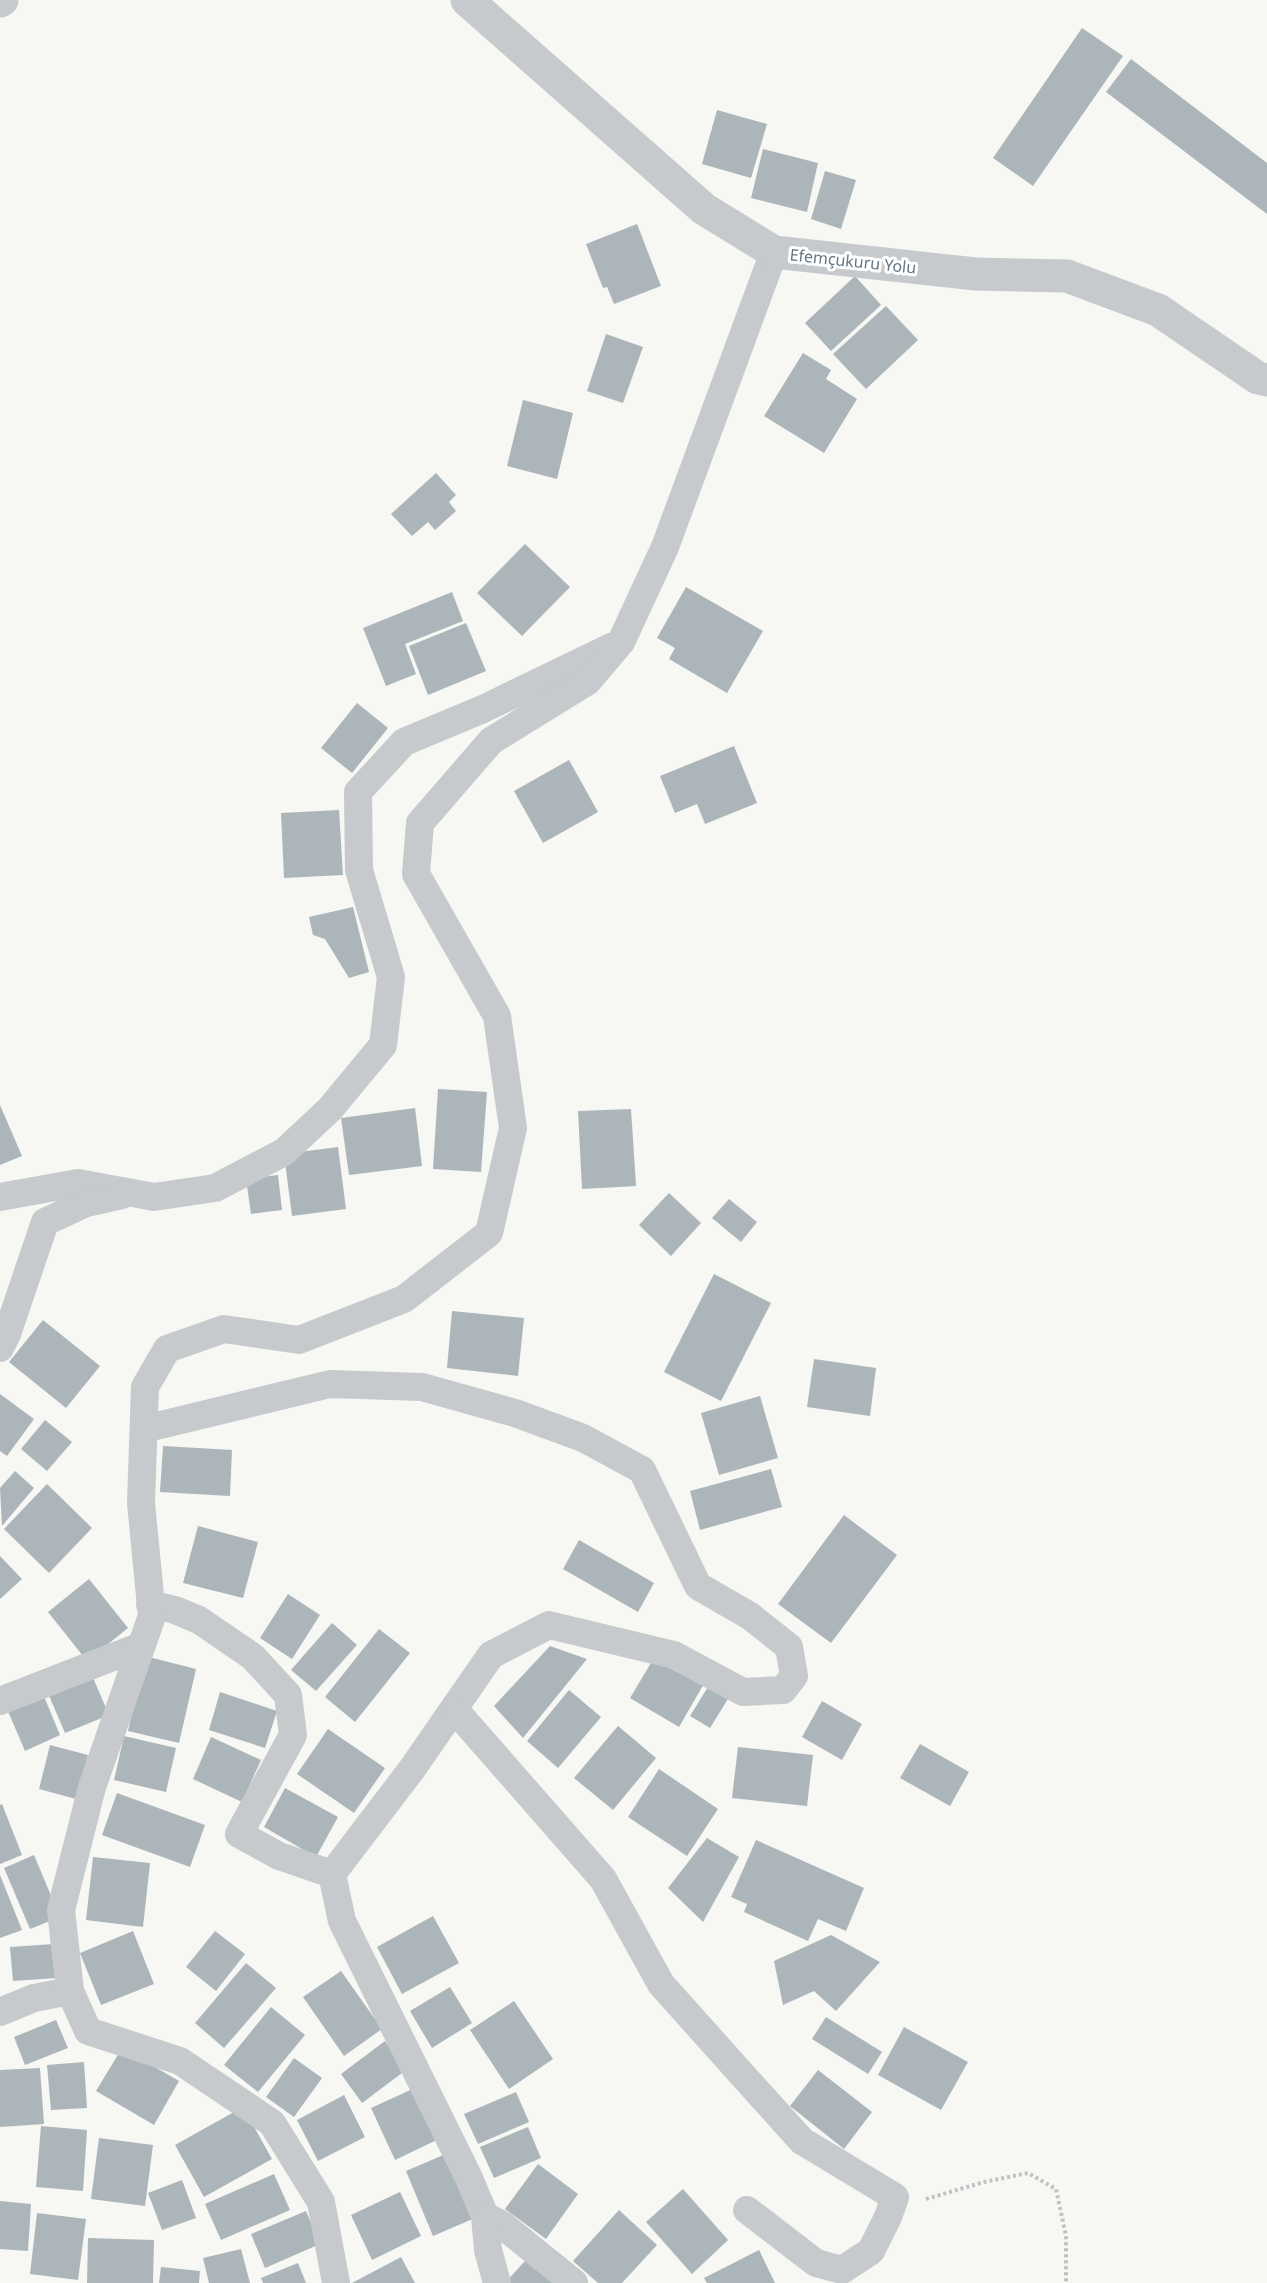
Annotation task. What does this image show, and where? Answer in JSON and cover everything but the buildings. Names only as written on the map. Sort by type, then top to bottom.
[{"type":"street","name":"Efemçukuru Yolu","points":[[467,0],[704,209],[774,252],[976,274],[1067,276],[1158,310],[1258,378],[1267,380]]},
{"type":"street","points":[[336,2283],[321,2202],[272,2122],[180,2061],[88,2031],[70,1991],[61,1910],[92,1787],[152,1616],[141,1503],[144,1387],[167,1349],[224,1329],[298,1340],[404,1299],[489,1233],[513,1128],[497,1016],[416,874],[420,823],[491,741],[588,681],[621,642],[666,547],[774,252]]},
{"type":"street","points":[[0,1197],[78,1183],[154,1197],[215,1188],[284,1152],[330,1109],[383,1045],[391,977],[359,870],[358,792],[404,742],[483,710],[621,642]]},
{"type":"street","points":[[0,1348],[7,1334],[45,1222],[86,1203],[132,1193]]},
{"type":"street","points":[[144,1429],[330,1384],[422,1387],[515,1413],[583,1438],[642,1470],[698,1586],[750,1616],[789,1647],[794,1676],[783,1690],[743,1692],[674,1655],[549,1625],[491,1655],[455,1710],[332,1874],[342,1921],[468,2176],[485,2216],[488,2250],[497,2283]]},
{"type":"street","points":[[150,1604],[175,1610],[198,1620],[253,1657],[288,1695],[293,1735],[239,1834],[279,1856],[332,1874]]},
{"type":"street","points":[[0,1701],[141,1646]]},
{"type":"street","points":[[455,1710],[603,1879],[661,1984],[802,2141],[895,2197],[871,2251],[842,2270],[816,2264],[747,2210]]},
{"type":"street","points":[[0,2012],[33,1998],[70,1991]]},
{"type":"street","points":[[485,2216],[501,2224],[574,2283]]},
{"type":"path","points":[[895,2197],[930,2200],[984,2182],[1028,2172],[1056,2188],[1066,2236],[1066,2283]]}]
